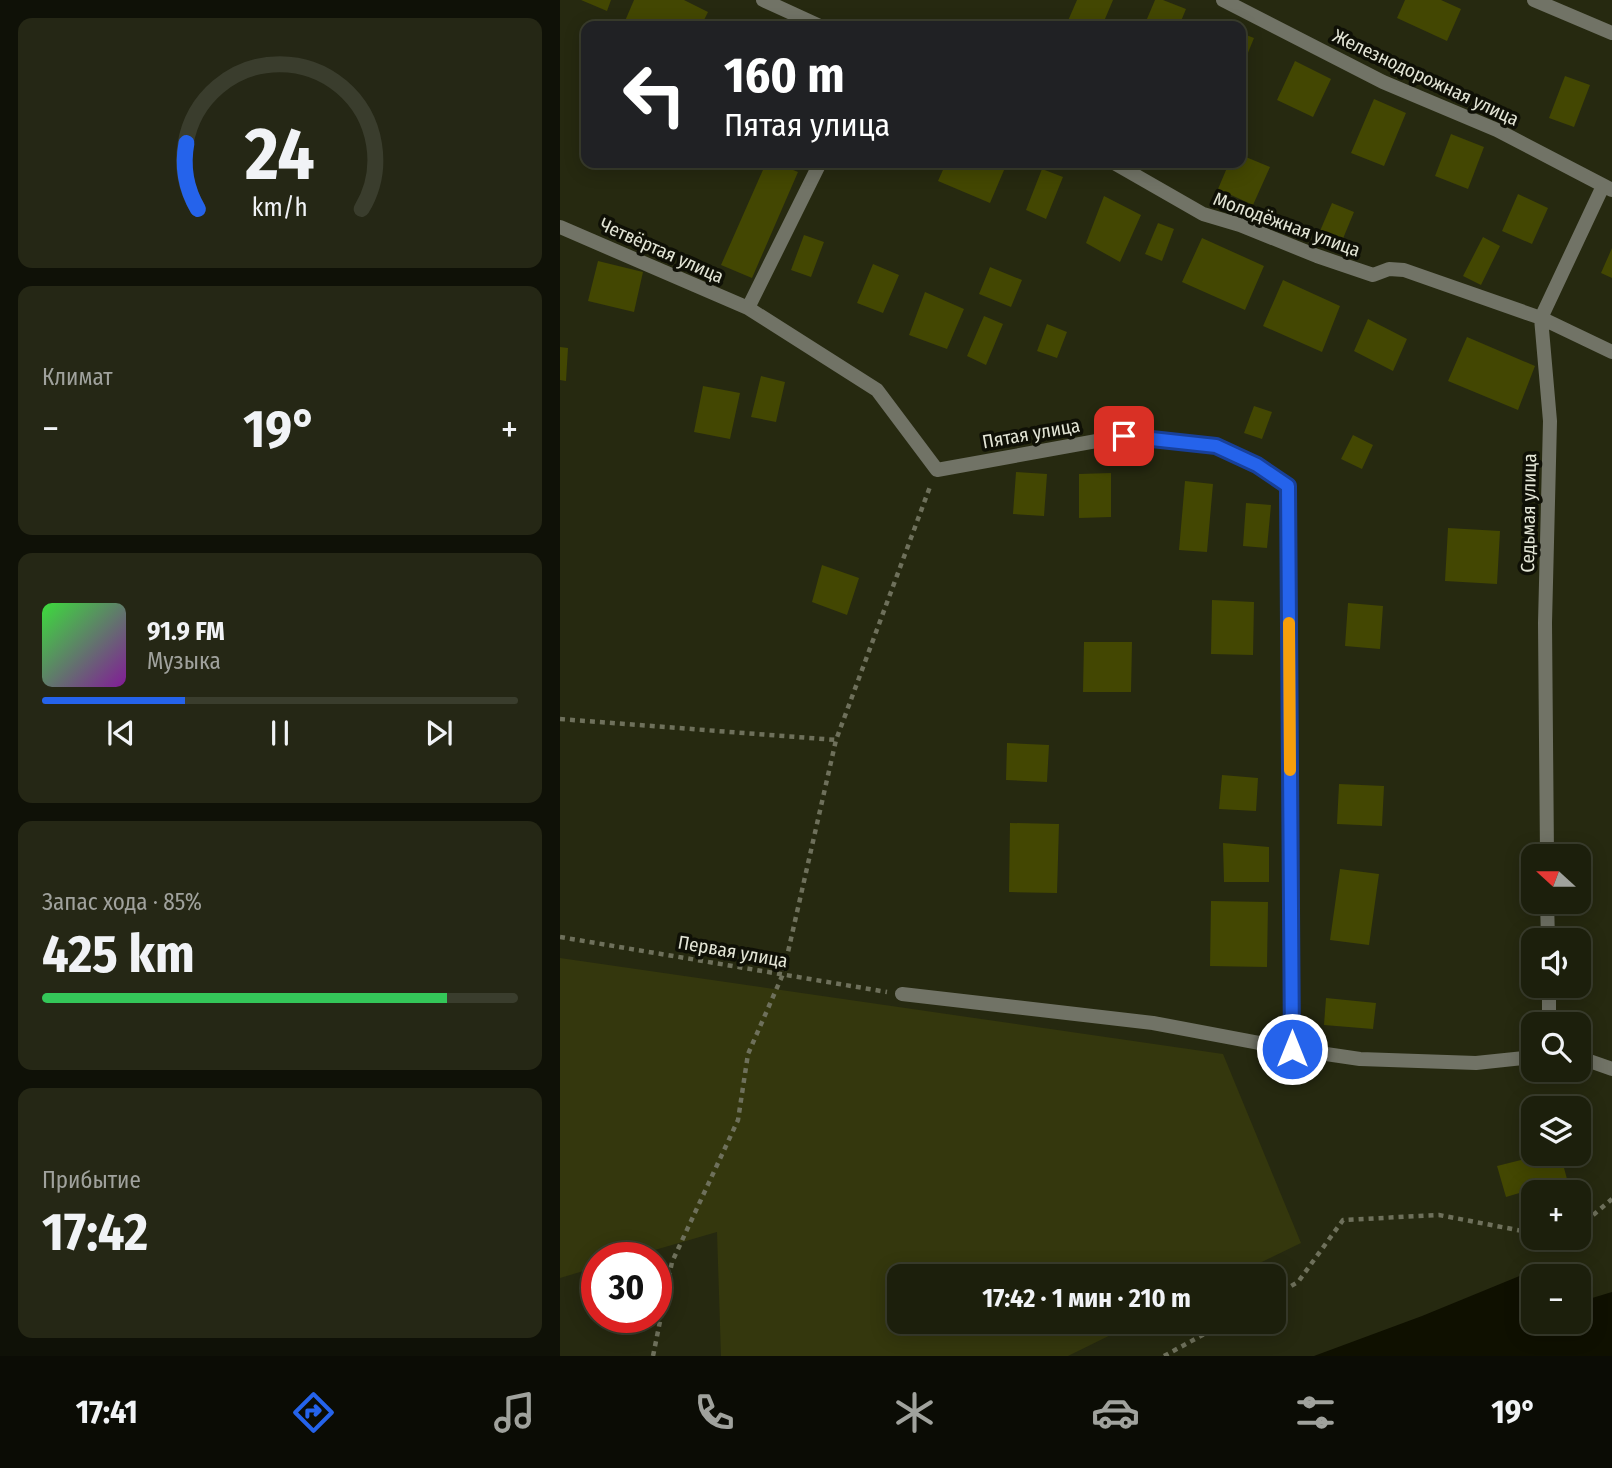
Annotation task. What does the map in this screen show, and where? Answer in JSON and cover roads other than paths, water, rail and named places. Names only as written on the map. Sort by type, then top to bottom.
[{"type":"street","points":[[764,0],[809,21]]},
{"type":"street","name":"Железнодорожная улица","points":[[1223,0],[1384,82],[1497,130],[1607,188]]},
{"type":"street","points":[[1534,0],[1612,33]]},
{"type":"street","points":[[748,308],[818,168]]},
{"type":"street","name":"Молодёжная улица","points":[[1123,168],[1203,214],[1240,225],[1373,275],[1389,269],[1404,270],[1541,318],[1612,352]]},
{"type":"street","points":[[1541,318],[1607,188]]},
{"type":"street","name":"Четвёртая улица","points":[[560,226],[748,308],[877,390],[937,470]]},
{"type":"street","name":"Седьмая улица","points":[[1541,318],[1550,421],[1545,623],[1547,844]]},
{"type":"street","name":"Пятая улица","points":[[937,470],[1124,436],[1216,446],[1257,465],[1288,486],[1292,1049]]},
{"type":"street","points":[[902,994],[1153,1023],[1360,1059],[1476,1063],[1521,1058]]},
{"type":"street","points":[[1591,1062],[1612,1069]]}]
